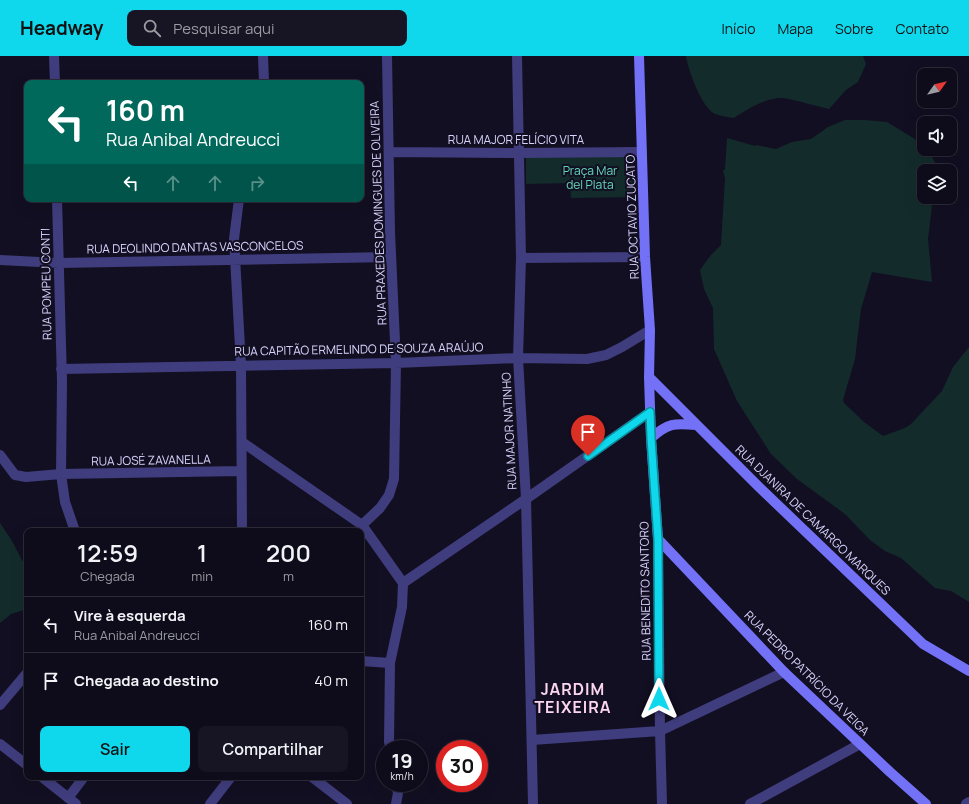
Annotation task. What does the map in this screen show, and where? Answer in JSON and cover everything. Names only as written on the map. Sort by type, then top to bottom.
[{"type":"street","points":[[54,56],[55,80]]},
{"type":"street","points":[[263,56],[264,80]]},
{"type":"street","name":"RUA PRAXEDES DOMINGUES DE OLIVEIRA","points":[[362,525],[380,508],[390,495],[394,479],[396,363],[391,257],[387,56]]},
{"type":"street","name":"RUA MAJOR NATINHO","points":[[517,56],[521,258],[518,358],[526,500],[533,804]]},
{"type":"street","name":"RUA OCTAVIO ZUCATO","points":[[639,56],[645,257],[650,330],[649,377]]},
{"type":"street","name":"RUA MAJOR FELÍCIO VITA","points":[[389,152],[642,152]]},
{"type":"street","name":"RUA POMPEU CONTI","points":[[57,202],[61,369],[61,474],[65,502],[74,528]]},
{"type":"street","points":[[239,202],[234,240],[241,365],[242,528]]},
{"type":"street","name":"RUA DEOLINDO DANTAS VASCONCELOS","points":[[0,260],[59,263],[391,257]]},
{"type":"street","points":[[521,258],[645,257]]},
{"type":"street","name":"RUA CAPITÃO ERMELINDO DE SOUZA ARAÚJO","points":[[61,369],[396,363],[518,358],[587,359],[606,355],[650,330]]},
{"type":"street","name":"RUA BENEDITO SANTORO","points":[[649,377],[651,438],[658,539],[662,804]]},
{"type":"street","name":"RUA DJANIRA DE CAMARGO MARQUES","points":[[649,377],[759,487],[923,644],[969,671]]},
{"type":"street","points":[[403,583],[526,500],[650,412]]},
{"type":"street","points":[[651,438],[669,425],[679,423],[696,424]]},
{"type":"street","points":[[242,442],[362,525],[403,583],[402,607],[390,663],[389,740]]},
{"type":"street","name":"RUA JOSÉ ZAVANELLA","points":[[0,455],[15,475],[26,477],[61,474],[242,471]]},
{"type":"street","name":"RUA PEDRO PATRÍCIO DA VEIGA","points":[[658,539],[784,672],[926,804]]},
{"type":"street","points":[[364,662],[390,663]]},
{"type":"street","points":[[532,740],[660,731],[784,672]]},
{"type":"street","points":[[0,705],[24,677]]},
{"type":"street","points":[[0,744],[24,763]]},
{"type":"street","points":[[750,804],[860,744]]},
{"type":"street","points":[[46,780],[72,801],[82,780]]},
{"type":"street","points":[[210,804],[229,780]]},
{"type":"street","points":[[316,780],[347,804]]},
{"type":"street","points":[[396,804],[398,792]]},
{"type":"green space","points":[[686,56],[863,56],[866,64],[858,82],[846,90],[829,109],[788,99],[777,98],[757,104],[734,118],[715,114],[705,104],[696,88]]},
{"type":"green space","points":[[845,120],[887,122],[917,140],[917,156],[931,156],[935,162],[933,164],[917,164],[917,204],[932,204],[928,239],[932,282],[872,272],[861,309],[855,359],[843,400],[844,403],[864,422],[883,436],[905,428],[911,424],[942,391],[953,367],[969,347],[969,602],[951,591],[935,588],[901,558],[885,551],[870,540],[845,514],[797,479],[771,454],[737,401],[714,349],[713,308],[704,289],[700,270],[711,255],[721,245],[725,178],[723,171],[725,169],[727,138],[755,146],[776,149],[792,142],[811,139],[828,127]]},
{"type":"green space","name":"Praça Mar del Plata","points":[[633,155],[634,197],[571,198],[570,183],[526,184],[526,157]]},
{"type":"green space","points":[[0,523],[12,541],[24,564],[24,610],[11,614],[0,623]]},
{"type":"district","name":"JARDIM TEIXEIRA","points":[[573,698]]},
{"type":"route","points":[[588,456],[650,412],[658,539],[659,699]]}]
